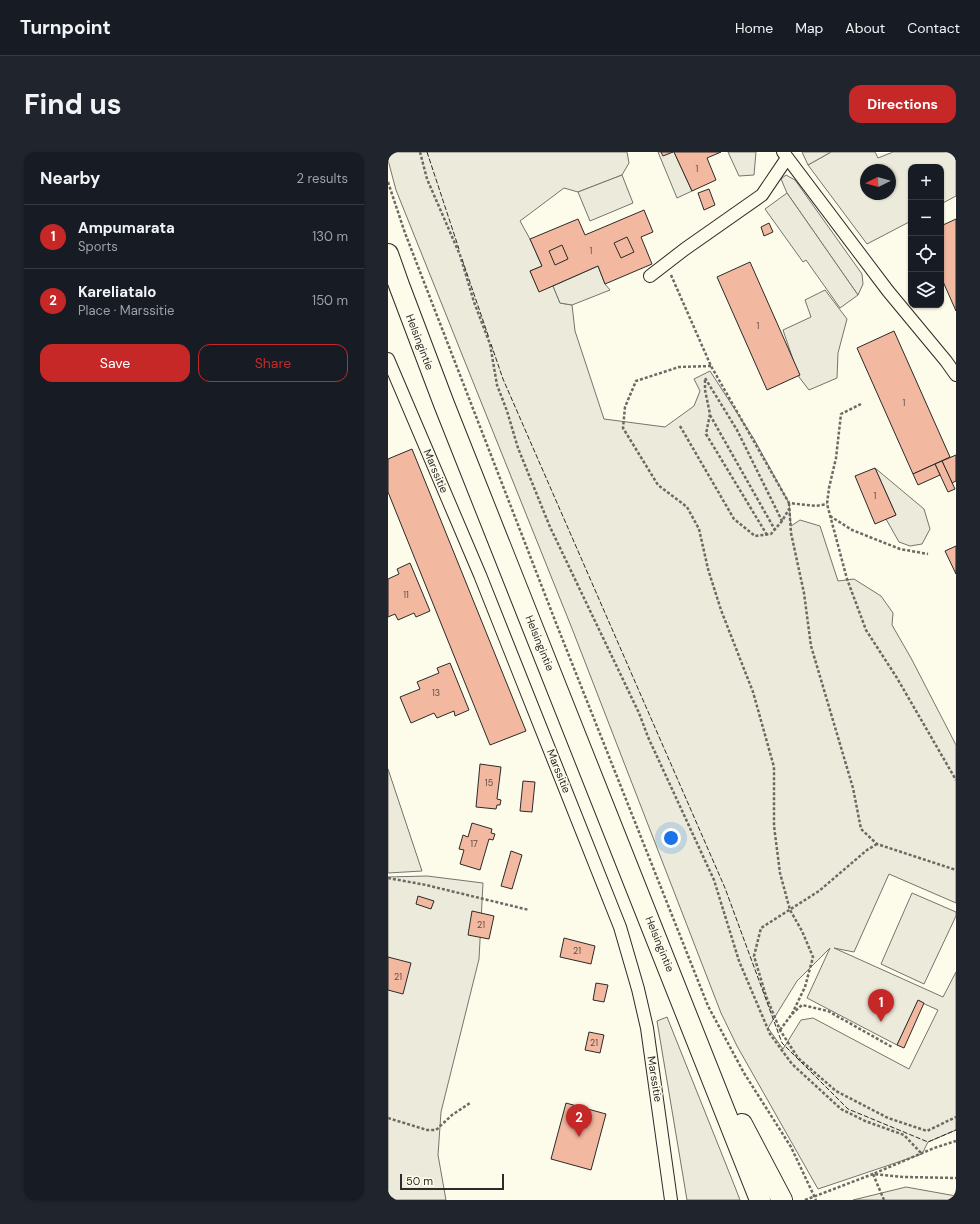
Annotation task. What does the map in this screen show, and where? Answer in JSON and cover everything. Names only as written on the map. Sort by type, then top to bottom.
[{"type":"main road","name":"Helsingintie","points":[[388,254],[398,285],[444,404],[694,1031],[770,1197]]},
{"type":"street","points":[[650,276],[762,195],[785,155],[894,300],[946,361],[956,376]]},
{"type":"street","name":"Marssitie","points":[[388,359],[480,575],[620,927],[638,989],[647,1028],[671,1200]]},
{"type":"path","points":[[420,152],[427,179],[460,256],[474,302],[490,344],[497,385],[507,411],[518,448],[550,527],[639,713],[648,737],[714,880],[739,961],[766,1026],[792,1064],[841,1109],[865,1121],[904,1136],[922,1154]]},
{"type":"path","points":[[388,182],[408,240],[556,623],[708,1006],[744,1073],[791,1147],[816,1200]]},
{"type":"path","points":[[666,264],[711,366],[789,503],[791,533],[804,593],[811,646],[853,788],[861,829],[877,844],[956,870]]},
{"type":"path","points":[[711,366],[678,367],[636,380],[625,407],[623,428],[658,485],[687,507],[699,529],[708,569],[721,610],[753,692],[774,767],[774,826],[780,874],[790,910],[802,931],[813,957],[805,987],[792,1014]]},
{"type":"path","points":[[775,530],[710,414],[705,390],[705,378],[736,430],[782,521]]},
{"type":"path","points":[[861,404],[841,414],[836,458],[827,504],[830,516],[847,579],[866,630],[897,678],[956,780]]},
{"type":"path","points":[[710,414],[706,434],[767,535]]},
{"type":"path","points":[[680,426],[734,519],[755,536],[772,534],[782,521],[789,508]]},
{"type":"path","points":[[789,503],[816,506],[827,504]]},
{"type":"path","points":[[830,516],[852,530],[900,549],[928,554]]},
{"type":"path","points":[[877,844],[867,850],[820,891],[761,928],[754,956],[766,996],[780,1030],[798,1058],[836,1090],[888,1118],[927,1131],[956,1117]]},
{"type":"path","points":[[388,878],[426,885],[529,910]]},
{"type":"path","points":[[780,1030],[802,1004],[828,1011],[892,1046]]},
{"type":"path","points":[[388,1118],[427,1130],[436,1130],[452,1115],[470,1103]]},
{"type":"path","points":[[805,1200],[956,1141]]},
{"type":"path","points":[[873,1174],[904,1177],[956,1178]]},
{"type":"path","points":[[873,1174],[884,1200]]},
{"type":"shaded area","points":[[388,152],[627,152],[629,163],[622,175],[578,192],[564,188],[520,221],[542,266],[530,271],[539,291],[553,286],[560,303],[572,305],[575,331],[604,419],[665,427],[694,406],[700,391],[694,379],[710,371],[754,439],[789,503],[791,526],[800,520],[820,526],[838,581],[854,579],[881,596],[893,613],[892,625],[911,658],[956,745],[956,903],[889,874],[854,952],[834,948],[943,997],[956,972],[956,1130],[928,1142],[922,1154],[818,1189],[737,1046],[721,1013],[573,631],[396,190],[388,160]],"holes":[[[830,948],[807,998],[897,1045],[918,1001],[938,1010],[909,1069],[813,1018],[801,1020],[783,1049],[768,1028],[797,981]]]},
{"type":"shaded area","points":[[658,152],[674,152],[692,191],[677,198]]},
{"type":"shaded area","points":[[728,152],[756,152],[754,175],[739,176]]},
{"type":"shaded area","points":[[802,152],[831,152],[808,165]]},
{"type":"shaded area","points":[[831,152],[875,152],[878,158],[893,152],[956,152],[956,196],[944,202],[944,164],[908,164],[908,223],[867,244],[808,165]]},
{"type":"shaded area","points":[[622,175],[633,203],[590,221],[578,192]]},
{"type":"shaded area","points":[[786,175],[795,180],[862,274],[863,284],[858,295],[787,193],[781,179]]},
{"type":"shaded area","points":[[787,193],[858,295],[840,308],[806,260],[803,262],[765,209]]},
{"type":"shaded area","points":[[598,266],[605,284],[610,290],[572,305],[560,303],[553,286]]},
{"type":"shaded area","points":[[825,290],[847,319],[838,353],[837,378],[809,390],[799,377],[783,330],[811,317],[805,300]]},
{"type":"shaded area","points":[[875,468],[924,509],[930,529],[922,544],[910,546],[899,542],[886,519],[896,515]]},
{"type":"shaded area","points":[[388,769],[422,871],[388,873]]},
{"type":"shaded area","points":[[427,876],[483,883],[479,959],[441,1112],[438,1155],[446,1200],[388,1200],[388,877]]},
{"type":"shaded area","points":[[912,893],[956,912],[956,916],[924,984],[881,964]]},
{"type":"shaded area","points":[[667,1017],[740,1200],[687,1200],[657,1021]]},
{"type":"shaded area","points":[[906,1187],[956,1196],[956,1200],[853,1200]]},
{"type":"building","points":[[661,152],[673,152],[663,156]]},
{"type":"building","points":[[674,152],[721,152],[707,158],[716,180],[692,191]]},
{"type":"building","points":[[709,189],[715,205],[704,210],[698,193]]},
{"type":"building","points":[[644,210],[653,232],[641,237],[652,264],[605,284],[598,266],[539,292],[530,271],[542,266],[530,239],[578,219],[585,235]]},
{"type":"building","points":[[956,219],[956,311],[944,284],[944,225]]},
{"type":"building","points":[[769,223],[773,232],[764,236],[761,227]]},
{"type":"building","points":[[627,237],[634,252],[621,258],[614,243]]},
{"type":"building","points":[[562,245],[568,259],[555,265],[549,251]]},
{"type":"building","points":[[750,262],[800,375],[767,390],[717,277]]},
{"type":"building","points":[[894,331],[950,457],[913,474],[857,348]]},
{"type":"building","points":[[412,449],[526,731],[490,745],[388,492],[388,459]]},
{"type":"building","points":[[956,455],[956,481],[952,483],[942,461]]},
{"type":"building","points":[[942,461],[955,489],[948,492],[935,464]]},
{"type":"building","points":[[935,464],[940,475],[918,485],[913,474]]},
{"type":"building","points":[[875,468],[896,515],[875,524],[855,476]]},
{"type":"building","points":[[956,546],[956,574],[945,551]]},
{"type":"building","points":[[410,563],[430,611],[416,617],[414,613],[398,620],[395,614],[388,617],[388,579],[399,574],[397,569]]},
{"type":"building","points":[[450,663],[469,710],[455,716],[454,711],[437,718],[434,713],[411,723],[400,697],[420,689],[417,682],[439,673],[437,668]]},
{"type":"building","points":[[480,764],[501,767],[497,799],[501,800],[500,805],[497,805],[496,809],[476,807]]},
{"type":"building","points":[[523,781],[535,782],[532,812],[520,811]]},
{"type":"building","points":[[472,823],[492,829],[491,833],[495,834],[493,840],[489,839],[480,870],[460,864],[464,850],[459,849],[463,835],[468,837]]},
{"type":"building","points":[[511,851],[522,855],[512,889],[501,886]]},
{"type":"building","points":[[418,896],[434,901],[431,909],[416,904]]},
{"type":"building","points":[[472,911],[494,916],[489,939],[468,935]]},
{"type":"building","points":[[564,938],[595,946],[591,964],[560,957]]},
{"type":"building","points":[[388,957],[411,963],[403,994],[388,990]]},
{"type":"building","points":[[596,983],[608,985],[604,1002],[593,1000]]},
{"type":"building","points":[[918,1000],[924,1003],[904,1048],[897,1045]]},
{"type":"building","points":[[589,1032],[604,1035],[600,1053],[585,1050]]},
{"type":"building","points":[[566,1103],[606,1114],[591,1170],[551,1159]]},
{"type":"fence","points":[[427,152],[459,249]]},
{"type":"fence","points":[[462,259],[489,338]]},
{"type":"fence","points":[[491,344],[503,379],[725,888],[782,1043],[848,1109],[928,1142],[956,1130]]},
{"type":"place","name":"Ampumarata","points":[[881,1022]]},
{"type":"place","name":"Kareliatalo","points":[[579,1137]]}]
